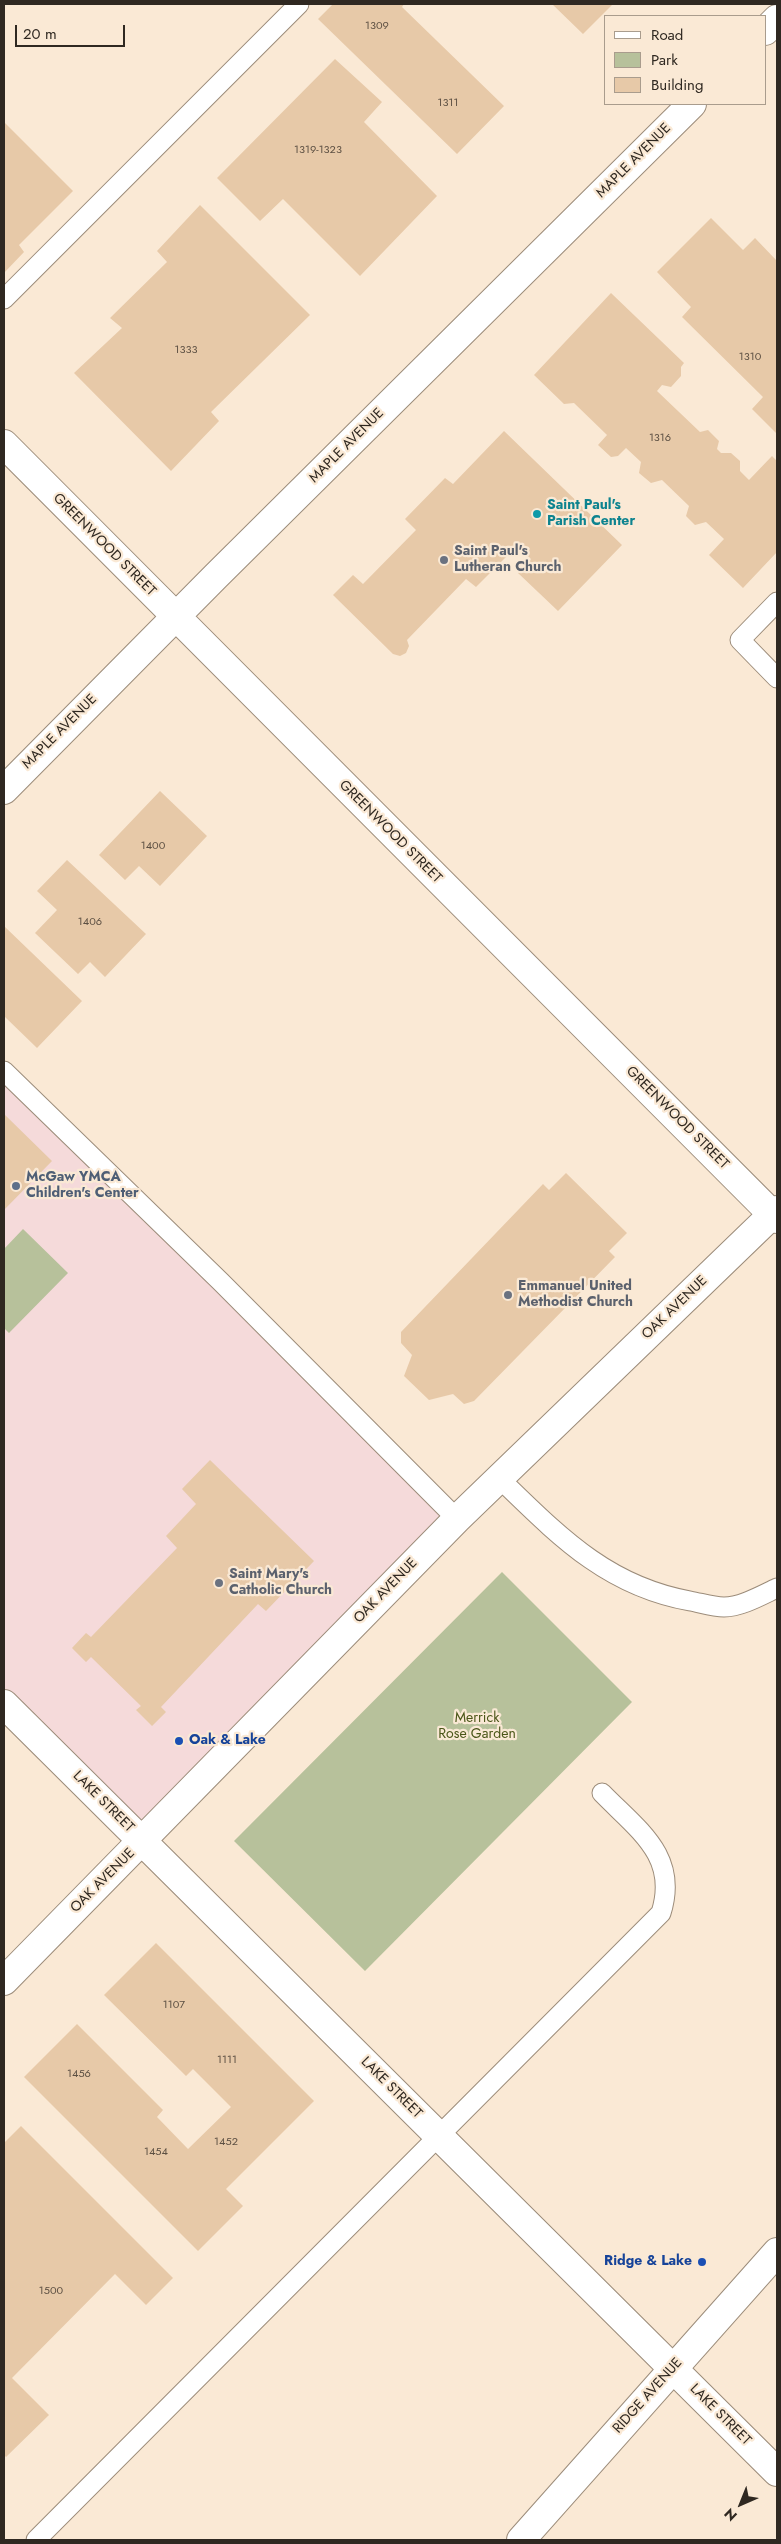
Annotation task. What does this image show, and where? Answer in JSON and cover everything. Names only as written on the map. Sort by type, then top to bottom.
[{"type":"street","points":[[766,30],[777,19]]},
{"type":"street","name":"MAPLE AVENUE","points":[[4,790],[175,616],[691,105]]},
{"type":"street","name":"GREENWOOD STREET","points":[[4,444],[776,1214]]},
{"type":"street","name":"OAK AVENUE","points":[[4,1982],[457,1519],[776,1214]]},
{"type":"street","name":"LAKE STREET","points":[[4,1704],[777,2472]]},
{"type":"street","name":"RIDGE AVENUE","points":[[520,2540],[777,2252]]},
{"type":"lane","points":[[4,298],[299,4]]},
{"type":"lane","points":[[777,602],[740,640],[777,678]]},
{"type":"lane","points":[[4,1071],[221,1282],[457,1519]]},
{"type":"lane","points":[[499,1478],[564,1540],[635,1586],[676,1598],[725,1607],[756,1598],[777,1588]]},
{"type":"lane","points":[[36,2540],[440,2137],[661,1913],[666,1897],[664,1868],[656,1850],[602,1793]]},
{"type":"shaded area","points":[[4,1073],[457,1519],[143,1841],[4,1704]]},
{"type":"green space","points":[[23,1229],[68,1273],[9,1333],[4,1328],[4,1249]]},
{"type":"green space","name":"Merrick Rose Garden","points":[[502,1572],[632,1702],[365,1971],[234,1841]]},
{"type":"building","points":[[333,4],[404,4],[402,7],[504,106],[457,154],[318,19]]},
{"type":"building","points":[[552,4],[613,4],[583,34]]},
{"type":"building","points":[[335,59],[382,102],[364,122],[437,196],[360,276],[283,199],[260,221],[217,178]]},
{"type":"building","points":[[4,122],[73,191],[19,245],[24,252],[4,273]]},
{"type":"building","points":[[200,205],[310,315],[211,412],[219,421],[171,471],[74,373],[122,328],[110,318],[167,262],[157,251]]},
{"type":"building","points":[[711,218],[743,250],[755,238],[777,261],[777,434],[752,409],[763,397],[682,317],[691,307],[657,272]]},
{"type":"building","points":[[611,293],[684,363],[681,367],[681,376],[671,387],[662,385],[657,391],[700,432],[708,430],[719,441],[717,449],[721,453],[731,453],[740,461],[740,471],[749,480],[772,456],[777,461],[777,552],[743,588],[709,555],[724,539],[706,522],[695,525],[686,516],[689,506],[662,480],[651,483],[639,473],[641,462],[626,448],[618,456],[611,457],[598,445],[607,435],[574,403],[564,404],[534,375]]},
{"type":"building","points":[[504,431],[622,545],[558,611],[518,573],[531,559],[517,546],[476,587],[466,579],[407,640],[409,646],[406,653],[400,656],[393,654],[333,595],[353,575],[363,584],[416,530],[405,519],[445,478],[453,484]]},
{"type":"building","points":[[160,791],[207,836],[160,886],[139,866],[125,880],[99,855]]},
{"type":"building","points":[[67,860],[146,934],[105,977],[90,962],[78,974],[35,933],[57,910],[37,891]]},
{"type":"building","points":[[4,926],[82,1001],[37,1048],[4,1016]]},
{"type":"building","name":"McGaw YMCA Children's Center","points":[[4,1114],[52,1161],[4,1210]]},
{"type":"building","name":"Emmanuel United Methodist Church","points":[[566,1173],[627,1233],[609,1251],[615,1257],[474,1401],[464,1404],[453,1394],[429,1400],[404,1376],[412,1355],[401,1343],[401,1332],[543,1184],[549,1190]]},
{"type":"building","name":"Saint Mary's Catholic Church","points":[[210,1460],[314,1561],[266,1611],[258,1604],[161,1707],[166,1712],[152,1726],[136,1710],[141,1706],[91,1657],[86,1662],[72,1648],[86,1633],[91,1637],[177,1548],[166,1536],[196,1504],[182,1489]]},
{"type":"building","points":[[156,1943],[314,2101],[226,2189],[243,2206],[198,2251],[24,2077],[77,2024],[163,2110],[157,2117],[188,2149],[231,2107],[193,2069],[186,2076],[104,1995]]},
{"type":"building","points":[[21,2126],[173,2278],[146,2305],[115,2274],[12,2378],[49,2415],[6,2457],[4,2455],[4,2143]]},
{"type":"place","name":"Saint Paul's Parish Center","points":[[537,514]]},
{"type":"place","name":"Saint Paul's Lutheran Church","points":[[444,560]]},
{"type":"place","name":"McGaw YMCA Children's Center","points":[[16,1186]]},
{"type":"place","name":"Emmanuel United Methodist Church","points":[[508,1295]]},
{"type":"place","name":"Saint Mary's Catholic Church","points":[[219,1583]]},
{"type":"place","name":"Oak & Lake","points":[[179,1741]]},
{"type":"place","name":"Ridge & Lake","points":[[702,2262]]}]
